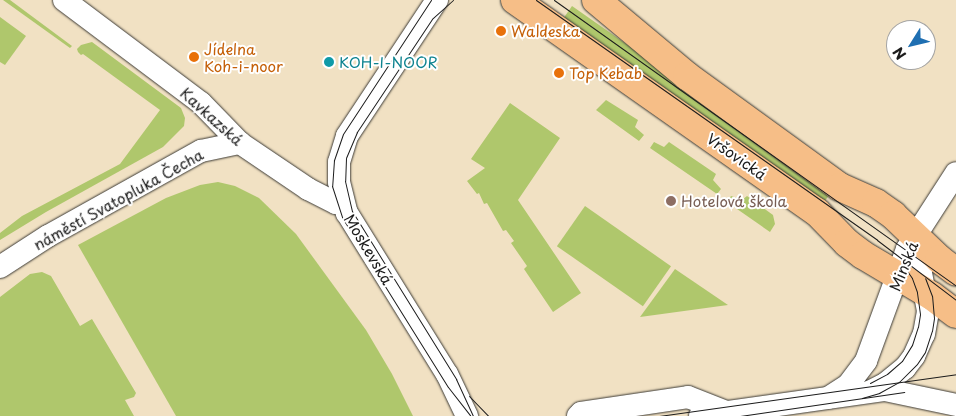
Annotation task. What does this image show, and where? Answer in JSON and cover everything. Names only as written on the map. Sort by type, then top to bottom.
[{"type":"main road","name":"Vršovická","points":[[515,0],[817,212],[847,243],[956,314]]},
{"type":"main road","points":[[596,0],[687,76],[840,187],[884,209],[956,272]]},
{"type":"street","name":"Kavkazská","points":[[64,0],[200,103],[240,143],[308,189],[336,203],[342,203]]},
{"type":"street","name":"Moskevská","points":[[437,0],[347,136],[339,172],[342,203],[447,374],[467,416]]},
{"type":"street","name":"náměstí Svatopluka Čecha","points":[[0,267],[48,236],[201,151],[240,143]]},
{"type":"street","points":[[914,235],[956,173]]},
{"type":"street","name":"Minská","points":[[828,398],[848,385],[866,361],[907,249],[914,235]]},
{"type":"street","name":"Minská","points":[[866,393],[893,378],[914,356],[926,326],[928,311],[914,235]]},
{"type":"street","name":"Minská","points":[[700,416],[737,413],[828,398],[895,391],[956,405]]},
{"type":"street","name":"Minská","points":[[578,416],[581,413],[688,397],[737,413]]},
{"type":"green space","points":[[3,0],[10,0],[72,46],[70,48]]},
{"type":"green space","points":[[572,6],[833,189],[821,206],[560,23]]},
{"type":"green space","points":[[0,17],[26,36],[5,65],[0,62]]},
{"type":"green space","points":[[92,42],[181,108],[185,118],[184,126],[163,147],[46,212],[0,240],[0,233],[22,216],[120,164],[160,110],[78,52],[77,49],[81,45]]},
{"type":"green space","points":[[606,100],[638,120],[635,127],[644,135],[639,141],[596,110]]},
{"type":"green space","points":[[510,103],[560,138],[518,200],[581,293],[553,312],[524,269],[527,266],[511,243],[514,241],[506,230],[503,231],[487,203],[484,204],[479,193],[477,194],[467,181],[485,168],[471,159]]},
{"type":"green space","points":[[654,142],[664,147],[669,142],[716,174],[713,180],[721,189],[717,194],[650,148]]},
{"type":"green space","points":[[218,182],[235,186],[259,198],[296,234],[366,330],[392,374],[413,416],[176,416],[78,245],[166,198],[200,185]]},
{"type":"green space","points":[[731,196],[742,200],[747,196],[773,215],[775,224],[770,232],[727,202]]},
{"type":"green space","points":[[585,206],[671,266],[643,306],[557,246]]},
{"type":"green space","points":[[675,269],[728,305],[640,317]]},
{"type":"green space","points":[[42,272],[51,276],[80,326],[92,319],[136,393],[134,397],[125,400],[134,416],[0,416],[0,297],[30,274]]},
{"type":"tram line","points":[[431,0],[343,134],[334,160],[332,186],[343,219],[448,387],[470,415]]},
{"type":"tram line","points":[[453,0],[432,19],[357,132],[346,158],[345,181],[352,211],[456,379],[473,416]]},
{"type":"tram line","points":[[536,0],[877,240],[956,300]]},
{"type":"tram line","points":[[554,0],[956,286]]},
{"type":"tram line","points":[[870,383],[887,374],[902,361],[912,345],[918,327],[920,314],[917,292],[912,278],[901,262]]},
{"type":"tram line","points":[[862,398],[879,393],[899,382],[917,364],[925,352],[934,318],[932,296],[925,278]]},
{"type":"tram line","points":[[659,416],[956,374]]},
{"type":"tram line","points":[[740,416],[904,392]]},
{"type":"tram line","points":[[469,396],[488,416]]},
{"type":"place","name":"Waldeska","points":[[501,31]]},
{"type":"place","name":"Jídelna Koh-i-noor","points":[[194,57]]},
{"type":"place","name":"KOH-I-NOOR","points":[[329,62]]},
{"type":"place","name":"Top Kebab","points":[[559,73]]},
{"type":"place","name":"Hotelová škola","points":[[671,201]]}]
